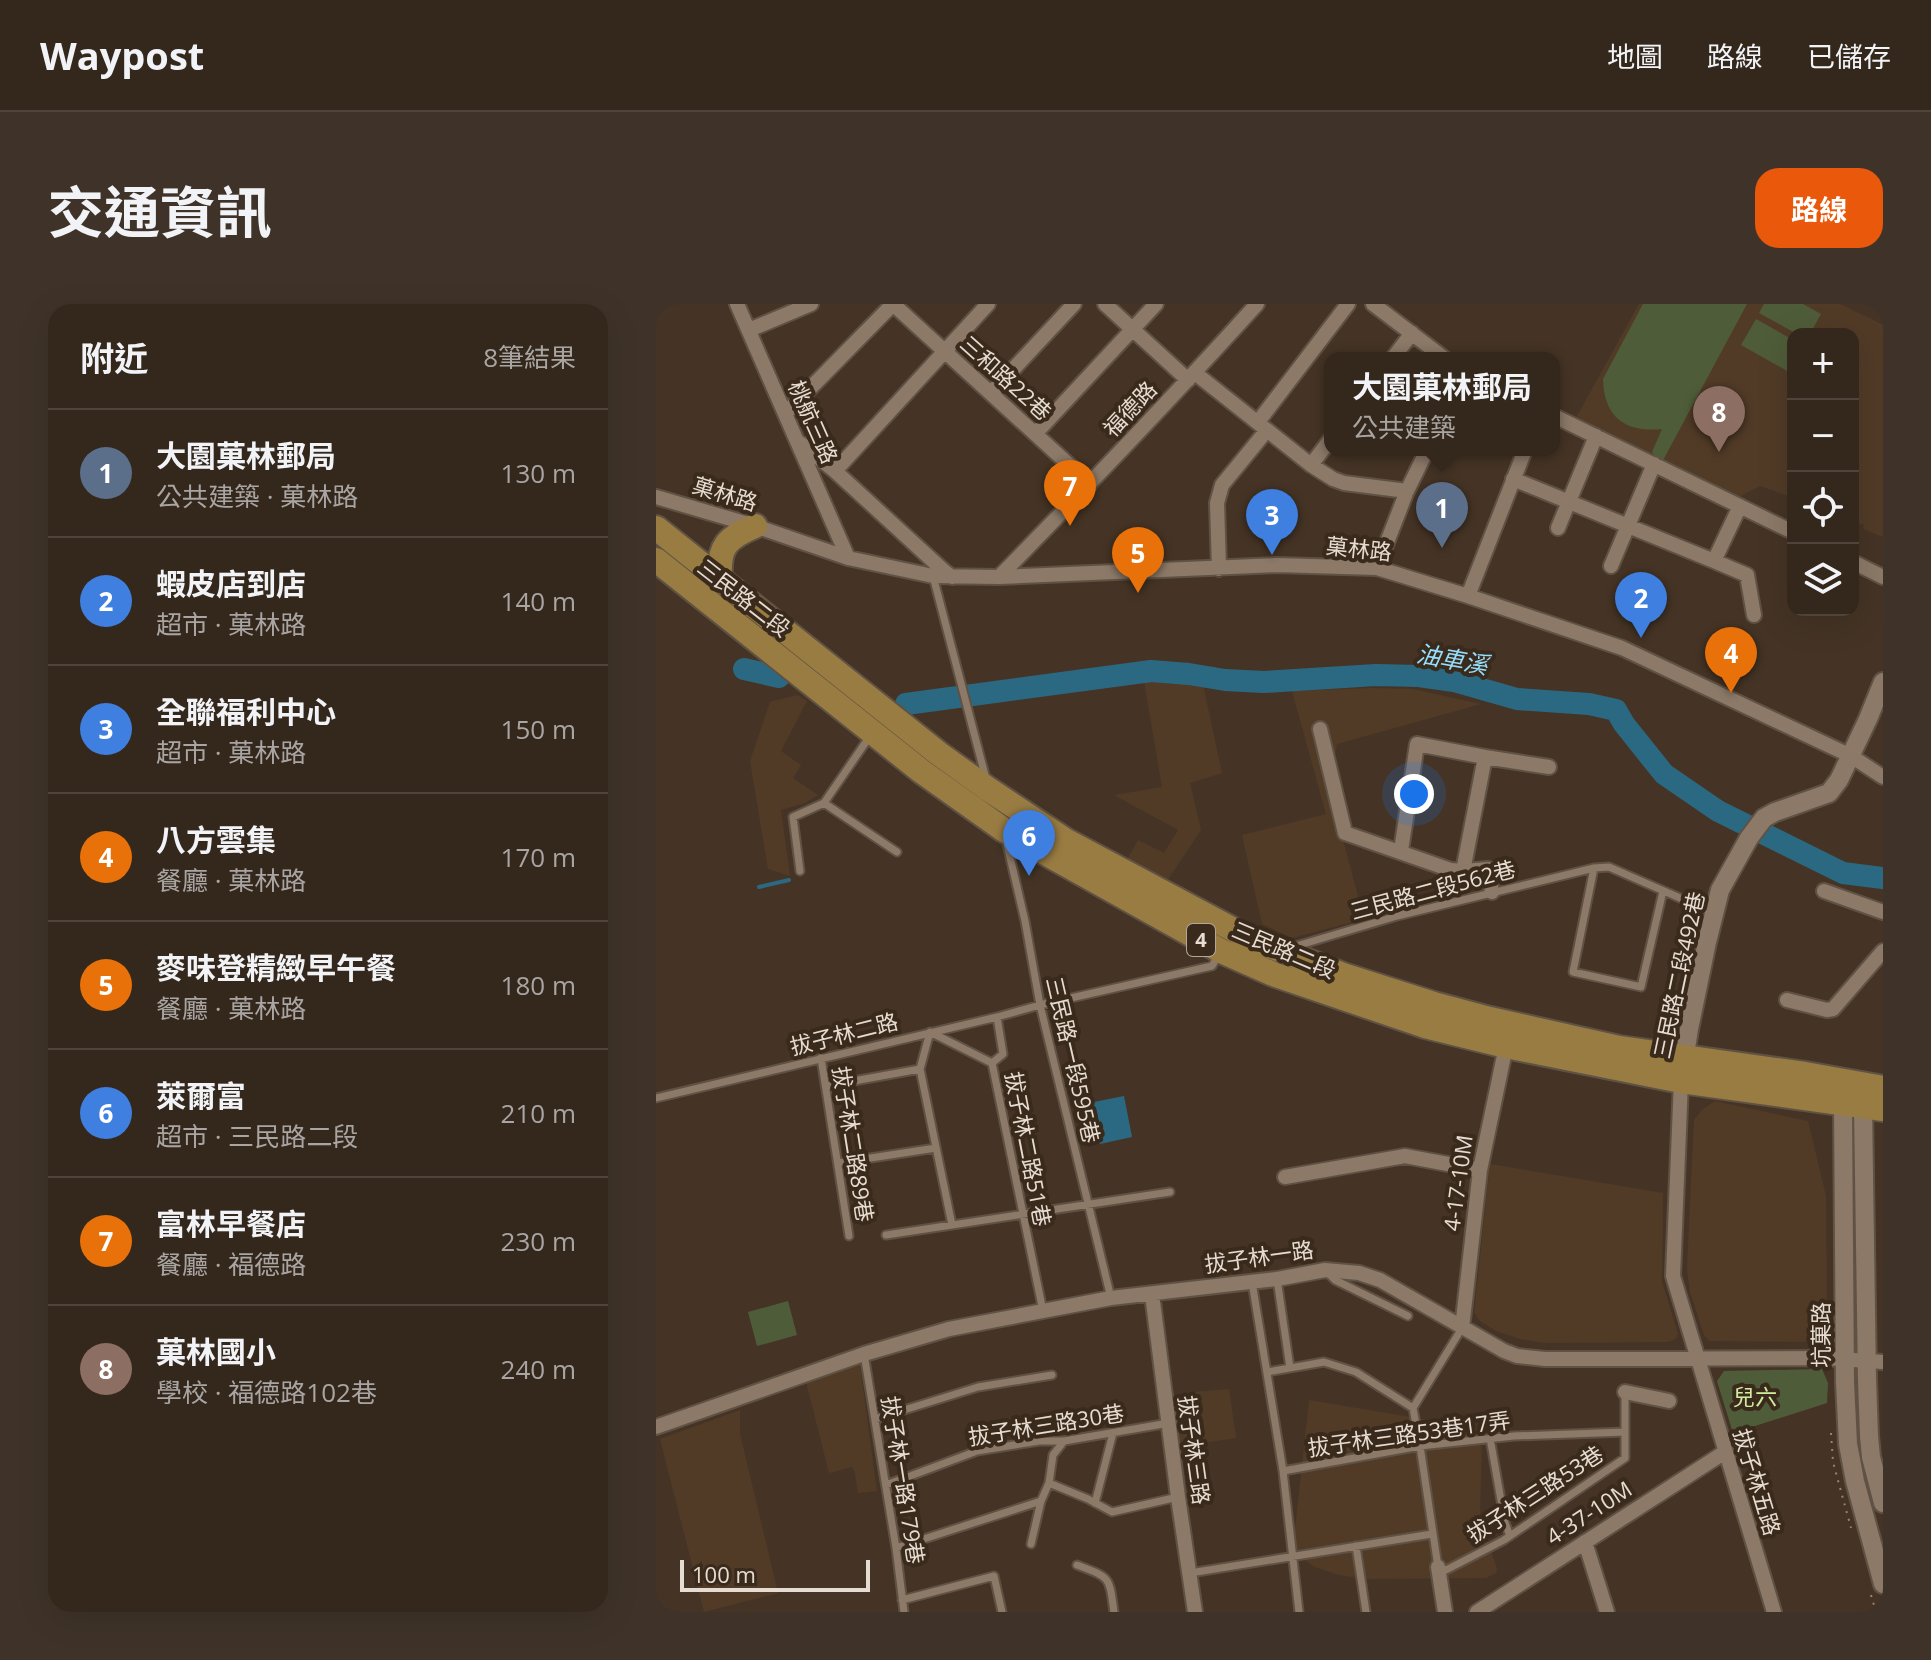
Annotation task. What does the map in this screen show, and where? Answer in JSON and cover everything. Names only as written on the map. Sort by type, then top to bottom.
[{"type":"main road","points":[[720,578],[719,562],[723,549],[735,534],[755,526]]},
{"type":"main road","name":"三民路二段","points":[[656,528],[938,753],[988,789],[1065,840],[1247,937],[1343,975],[1434,1004],[1619,1048],[1683,1070]]},
{"type":"main road","name":"三民路二段","points":[[656,560],[921,771],[1004,830],[1221,951],[1250,964],[1425,1026],[1506,1046],[1864,1096]]},
{"type":"street","name":"桃航三路","points":[[737,304],[848,558]]},
{"type":"street","points":[[749,330],[811,304]]},
{"type":"street","points":[[785,414],[893,304]]},
{"type":"street","name":"三和路22巷","points":[[893,304],[1090,484]]},
{"type":"street","points":[[835,471],[988,304]]},
{"type":"street","points":[[991,393],[1074,304]]},
{"type":"street","points":[[1105,304],[1192,376],[1311,465],[1344,483],[1407,491]]},
{"type":"street","points":[[1035,434],[1156,304]]},
{"type":"street","name":"福德路","points":[[999,577],[1257,304]]},
{"type":"street","points":[[1219,569],[1217,503],[1222,485],[1348,304]]},
{"type":"street","points":[[1373,304],[1436,352]]},
{"type":"street","points":[[1398,352],[1412,333]]},
{"type":"street","points":[[1560,419],[1787,529]]},
{"type":"street","points":[[1558,528],[1596,436]]},
{"type":"street","points":[[797,440],[953,578]]},
{"type":"street","points":[[1311,465],[1324,448]]},
{"type":"street","points":[[1377,568],[1424,456]]},
{"type":"street","points":[[1468,596],[1523,456]]},
{"type":"street","points":[[1611,566],[1654,464]]},
{"type":"street","points":[[1513,479],[1747,575],[1754,615]]},
{"type":"street","name":"菓林路","points":[[656,497],[848,558],[953,578],[1276,565],[1377,568],[1622,648],[1851,756],[1883,777]]},
{"type":"street","points":[[1714,561],[1740,506]]},
{"type":"street","points":[[1859,565],[1883,577]]},
{"type":"street","points":[[1851,756],[1883,682]]},
{"type":"street","points":[[1320,729],[1345,833],[1451,870],[1488,869],[1492,892]]},
{"type":"street","points":[[1401,851],[1417,744],[1549,767]]},
{"type":"street","name":"三民路二段492巷","points":[[1683,1070],[1720,890],[1764,818],[1829,793],[1851,756]]},
{"type":"street","points":[[1463,871],[1485,757]]},
{"type":"street","points":[[1824,891],[1883,912]]},
{"type":"street","points":[[1250,964],[1281,950]]},
{"type":"street","points":[[1787,1000],[1833,1009],[1883,951]]},
{"type":"street","name":"4-17-10M","points":[[1462,1328],[1480,1170],[1506,1046]]},
{"type":"street","name":"拔子林五路","points":[[1683,1070],[1673,1276],[1774,1612]]},
{"type":"street","name":"坑菓路","points":[[1864,1096],[1845,1382],[1851,1463],[1883,1584]]},
{"type":"street","name":"坑菓路","points":[[1864,1096],[1875,1361],[1871,1457],[1883,1503]]},
{"type":"street","points":[[1285,1177],[1405,1156],[1480,1170]]},
{"type":"street","name":"拔子林一路","points":[[656,1427],[864,1354],[949,1329],[1111,1298],[1277,1279],[1325,1270],[1359,1273],[1380,1280],[1517,1356],[1545,1359],[1824,1358],[1875,1361]]},
{"type":"street","name":"拔子林三路","points":[[1152,1294],[1195,1612]]},
{"type":"street","points":[[1625,1392],[1669,1401]]},
{"type":"street","name":"4-37-10M","points":[[1477,1612],[1725,1452]]},
{"type":"street","points":[[1585,1542],[1607,1612]]},
{"type":"street","points":[[1438,1567],[1445,1612]]},
{"type":"lane","points":[[933,576],[988,789]]},
{"type":"lane","points":[[800,871],[793,817],[824,803],[873,732]]},
{"type":"lane","points":[[824,803],[897,852]]},
{"type":"lane","name":"三民路一段595巷","points":[[1004,830],[1040,1005],[1111,1298]]},
{"type":"lane","points":[[1663,891],[1641,987],[1573,972],[1594,868],[1609,867],[1714,913]]},
{"type":"lane","name":"三民路二段562巷","points":[[1281,950],[1397,916],[1594,868]]},
{"type":"lane","name":"拔子林二路","points":[[656,1098],[1212,966],[1221,951]]},
{"type":"lane","points":[[992,1063],[1003,1054],[997,1017]]},
{"type":"lane","points":[[930,1032],[920,1069],[952,1225]]},
{"type":"lane","name":"拔子林二路51巷","points":[[930,1032],[992,1063],[1043,1311]]},
{"type":"lane","name":"拔子林二路89巷","points":[[821,1058],[849,1236]]},
{"type":"lane","points":[[826,1086],[920,1069]]},
{"type":"lane","points":[[838,1163],[936,1148]]},
{"type":"lane","points":[[886,1235],[1170,1192]]},
{"type":"lane","points":[[1325,1270],[1335,1280],[1408,1316]]},
{"type":"lane","points":[[1277,1279],[1290,1368]]},
{"type":"lane","points":[[1252,1282],[1283,1471]]},
{"type":"lane","points":[[1432,1534],[1413,1408],[1462,1328]]},
{"type":"lane","name":"拔子林一路179巷","points":[[864,1354],[904,1612]]},
{"type":"lane","points":[[1267,1372],[1324,1362],[1356,1372],[1413,1408]]},
{"type":"lane","points":[[875,1419],[978,1387],[1052,1375]]},
{"type":"lane","name":"拔子林三路53巷","points":[[1190,1573],[1432,1534],[1438,1567],[1446,1570],[1510,1536],[1625,1458],[1625,1392]]},
{"type":"lane","name":"拔子林三路30巷","points":[[886,1485],[977,1451],[1039,1441],[1064,1441],[1169,1423]]},
{"type":"lane","name":"拔子林三路53巷17弄","points":[[1299,1612],[1283,1471],[1420,1446],[1490,1438],[1625,1432]]},
{"type":"lane","points":[[1095,1503],[1113,1433]]},
{"type":"lane","points":[[1490,1438],[1510,1536]]},
{"type":"lane","points":[[1031,1544],[1041,1501],[1049,1483],[1053,1455],[1064,1441]]},
{"type":"lane","points":[[1049,1483],[1112,1512],[1178,1497]]},
{"type":"lane","points":[[896,1548],[1041,1501]]},
{"type":"lane","points":[[1356,1546],[1366,1612]]},
{"type":"lane","points":[[1077,1565],[1104,1576],[1110,1584],[1114,1612]]},
{"type":"lane","points":[[902,1600],[994,1576],[1002,1612]]},
{"type":"shaded area","points":[[1639,304],[1840,304],[1883,325],[1883,537],[1863,529],[1864,525],[1859,523],[1859,328],[1787,328],[1787,496],[1760,486],[1739,497],[1576,418]]},
{"type":"shaded area","points":[[1167,680],[1203,685],[1222,773],[1190,783],[1201,830],[1165,884],[1123,867],[1138,840],[1164,853],[1178,830],[1114,795],[1162,787],[1144,681]]},
{"type":"shaded area","points":[[1412,689],[1481,704],[1337,744],[1329,786],[1364,919],[1292,938],[1262,924],[1242,835],[1326,814],[1292,691]]},
{"type":"shaded area","points":[[797,695],[807,701],[781,751],[801,765],[793,778],[818,795],[805,803],[781,810],[790,876],[768,869],[750,761],[770,702]]},
{"type":"shaded area","points":[[1715,1101],[1808,1121],[1826,1196],[1827,1331],[1822,1340],[1710,1341],[1704,1335],[1690,1292],[1687,1269],[1694,1120]]},
{"type":"shaded area","points":[[1490,1164],[1663,1193],[1662,1282],[1677,1337],[1667,1342],[1545,1343],[1496,1331],[1480,1321],[1474,1312]]},
{"type":"shaded area","points":[[860,1365],[877,1491],[858,1493],[852,1467],[829,1473],[806,1382]]},
{"type":"shaded area","points":[[1229,1389],[1236,1438],[1178,1447],[1170,1426],[1184,1423],[1182,1393]]},
{"type":"shaded area","points":[[1309,1400],[1482,1429],[1480,1518],[1496,1573],[1486,1578],[1364,1579],[1315,1567],[1299,1557],[1293,1548]]},
{"type":"shaded area","points":[[740,1410],[740,1434],[778,1593],[704,1612],[660,1439]]},
{"type":"green space","points":[[1643,304],[1747,304],[1661,464],[1652,452],[1662,429],[1637,428],[1619,420],[1612,413],[1604,392],[1603,379]]},
{"type":"green space","points":[[1764,304],[1803,304],[1821,314],[1813,328],[1787,328],[1759,313]]},
{"type":"green space","points":[[1756,319],[1787,337],[1787,371],[1741,345]]},
{"type":"green space","points":[[788,1301],[797,1335],[757,1346],[748,1312]]},
{"type":"green space","name":"兒六","points":[[1822,1369],[1828,1383],[1827,1403],[1733,1433],[1717,1381],[1724,1371]]},
{"type":"water","points":[[1124,1096],[1132,1137],[1100,1144],[1089,1103]]},
{"type":"waterway","points":[[744,669],[779,677]]},
{"type":"waterway","name":"油車溪","points":[[906,704],[1151,671],[1264,682],[1376,675],[1419,676],[1454,681],[1517,699],[1589,704],[1616,710],[1664,774],[1718,811],[1843,873],[1883,878]]},
{"type":"waterway","points":[[759,887],[789,880]]},
{"type":"place","name":"菓林國小","points":[[1719,452]]},
{"type":"place","name":"富林早餐店","points":[[1070,526]]},
{"type":"place","name":"大園菓林郵局","points":[[1442,548]]},
{"type":"place","name":"全聯福利中心","points":[[1272,555]]},
{"type":"place","name":"麥味登精緻早午餐","points":[[1138,593]]},
{"type":"place","name":"蝦皮店到店","points":[[1641,638]]},
{"type":"place","name":"八方雲集","points":[[1731,693]]},
{"type":"place","name":"萊爾富","points":[[1029,876]]}]
